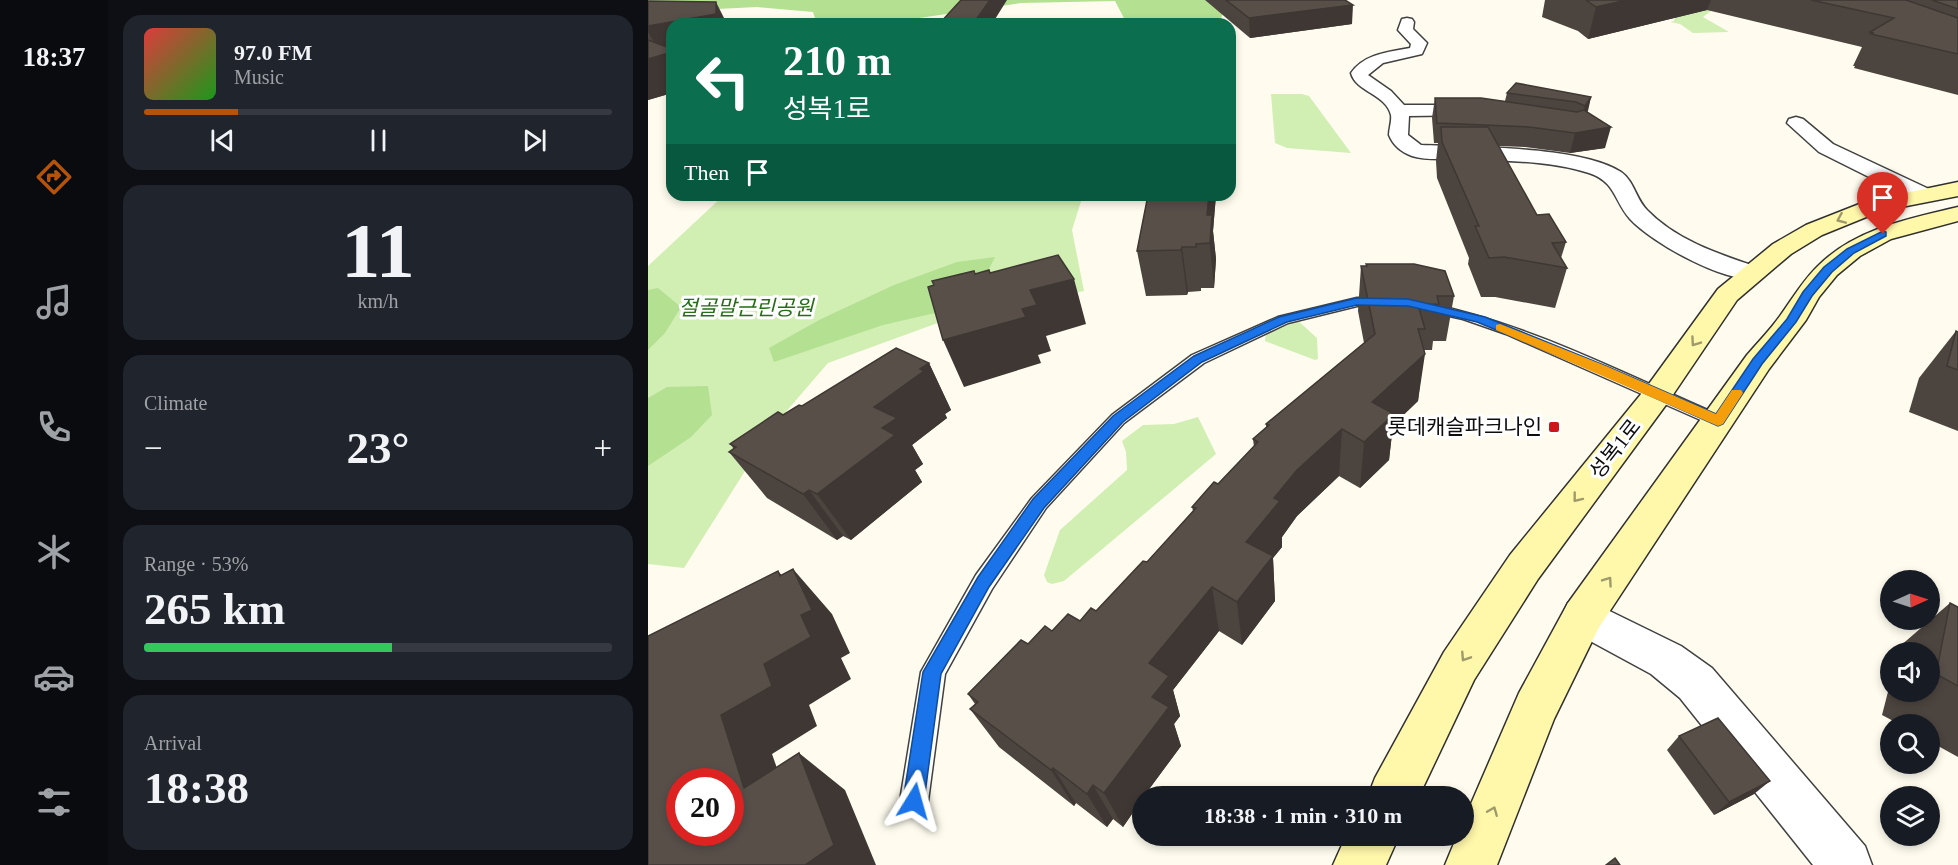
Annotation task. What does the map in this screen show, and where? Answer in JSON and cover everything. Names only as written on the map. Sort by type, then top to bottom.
[{"type":"street","points":[[1407,22],[1405,30],[1419,43],[1416,51],[1383,58],[1365,66],[1359,73],[1360,77],[1394,103],[1400,111],[1398,137],[1402,144],[1417,151],[1556,160],[1596,168],[1615,177],[1635,211],[1660,234],[1703,257],[1751,273]]},
{"type":"street","points":[[1400,111],[1497,112]]},
{"type":"street","points":[[1796,123],[1826,148],[1923,195]]},
{"type":"street","name":"성복1로","points":[[1398,786],[1459,666],[1511,587],[1657,395],[1727,295],[1782,249],[1814,230],[1875,206],[1958,189]]},
{"type":"street","points":[[1471,865],[1535,709],[1583,616],[1758,362],[1792,320],[1807,294],[1828,270],[1851,251],[1883,234],[1958,214]]},
{"type":"street","points":[[1583,616],[1666,660],[1696,683],[1846,865]]},
{"type":"street","points":[[1359,865],[1368,846]]},
{"type":"lane","points":[[914,801],[933,672],[984,582],[1038,504],[1118,419],[1198,359],[1283,320],[1357,302],[1403,302],[1480,320],[1602,369],[1718,421]]},
{"type":"green space","points":[[648,0],[1218,0],[1223,13],[1221,18],[1124,18],[1115,1],[1021,3],[919,18],[815,18],[813,12],[757,7],[648,17]]},
{"type":"green space","points":[[1702,0],[1711,11],[1703,17],[1729,32],[1693,33],[1680,24],[1670,22],[1674,21],[1675,16]]},
{"type":"green space","points":[[1271,94],[1309,96],[1351,153],[1287,148],[1275,143]]},
{"type":"green space","name":"절골말근린공원","points":[[718,201],[1081,201],[1072,230],[1084,291],[957,316],[828,363],[772,428],[684,568],[648,564],[648,266]]},
{"type":"green space","points":[[995,257],[982,283],[957,308],[883,325],[774,362],[769,348],[821,319],[894,285],[957,262]]},
{"type":"green space","points":[[658,288],[681,307],[665,333],[648,350],[648,290]]},
{"type":"green space","points":[[1295,318],[1317,338],[1318,359],[1315,360],[1265,341],[1266,333]]},
{"type":"green space","points":[[708,386],[712,415],[691,437],[648,466],[648,398],[667,387]]},
{"type":"green space","points":[[1198,417],[1216,454],[1064,581],[1052,584],[1047,582],[1044,575],[1060,530],[1127,470],[1126,452],[1122,441],[1143,425],[1174,424]]},
{"type":"building","points":[[961,0],[990,0],[977,18],[944,18]]},
{"type":"building","points":[[1226,0],[1345,0],[1353,5],[1249,18]]},
{"type":"building","points":[[1586,0],[1627,0],[1596,7]]},
{"type":"building","points":[[1811,0],[1906,0],[1958,18],[1958,54],[1871,34],[1873,33],[1870,32],[1894,18]]},
{"type":"building","points":[[1932,0],[1958,0],[1958,9]]},
{"type":"building","points":[[648,1],[716,2],[716,14],[693,18],[666,18],[666,23],[648,26]]},
{"type":"building","points":[[648,40],[666,47],[666,54],[648,59]]},
{"type":"building","points":[[1516,83],[1591,97],[1585,106],[1576,102],[1507,93]]},
{"type":"building","points":[[1435,98],[1481,98],[1577,112],[1584,110],[1611,127],[1575,133],[1529,127],[1437,123]]},
{"type":"building","points":[[1441,127],[1488,127],[1537,215],[1549,214],[1566,242],[1552,243],[1567,268],[1504,257],[1489,258],[1475,226],[1479,226],[1442,142]]},
{"type":"building","points":[[1147,201],[1208,201],[1207,215],[1212,215],[1210,243],[1196,244],[1196,247],[1182,247],[1181,250],[1137,251]]},
{"type":"building","points":[[1058,255],[1074,279],[1030,290],[1037,305],[1022,309],[1026,317],[943,340],[928,287],[934,285],[932,281],[974,271],[975,274],[989,270],[990,273]]},
{"type":"building","points":[[1366,264],[1414,264],[1445,271],[1454,296],[1437,296],[1439,304],[1418,305],[1425,329],[1418,329],[1425,354],[1372,402],[1394,414],[1364,442],[1342,429],[1297,470],[1274,498],[1280,501],[1246,542],[1273,556],[1237,602],[1212,587],[1149,663],[1169,676],[1152,697],[1169,707],[1104,793],[1093,785],[1087,794],[970,709],[978,702],[968,694],[1021,640],[1028,644],[1045,626],[1052,631],[1068,614],[1080,621],[1091,608],[1096,611],[1143,561],[1147,562],[1196,508],[1192,507],[1214,482],[1218,484],[1258,442],[1253,439],[1269,425],[1266,424],[1375,334],[1361,266],[1367,266]]},
{"type":"building","points":[[1956,331],[1958,332],[1958,370],[1947,366]]},
{"type":"building","points":[[896,348],[929,363],[920,369],[924,371],[874,407],[897,418],[882,428],[895,435],[817,494],[809,490],[803,494],[729,452],[736,447],[730,444],[778,412],[783,415],[799,405],[802,406]]},
{"type":"building","points":[[793,569],[812,610],[801,615],[811,637],[764,664],[772,686],[721,715],[738,768],[666,768],[666,846],[744,846],[744,788],[799,753],[834,845],[805,865],[648,865],[648,636],[778,571],[780,576]]},
{"type":"building","points":[[1950,603],[1958,607],[1958,686],[1940,676],[1940,654]]},
{"type":"building","points":[[1718,718],[1770,781],[1729,802],[1679,736]]},
{"type":"building","points":[[1615,858],[1620,865],[1606,865]]},
{"type":"slow traffic","points":[[1500,328],[1602,369],[1718,421],[1737,393]]},
{"type":"place","name":"롯데캐슬파크나인","points":[[1554,427]]},
{"type":"route","points":[[914,801],[933,672],[984,582],[1038,504],[1118,419],[1198,359],[1283,320],[1357,302],[1408,302],[1480,320],[1602,369],[1718,421],[1758,362],[1792,320],[1807,294],[1828,270],[1851,251],[1883,234]]}]
